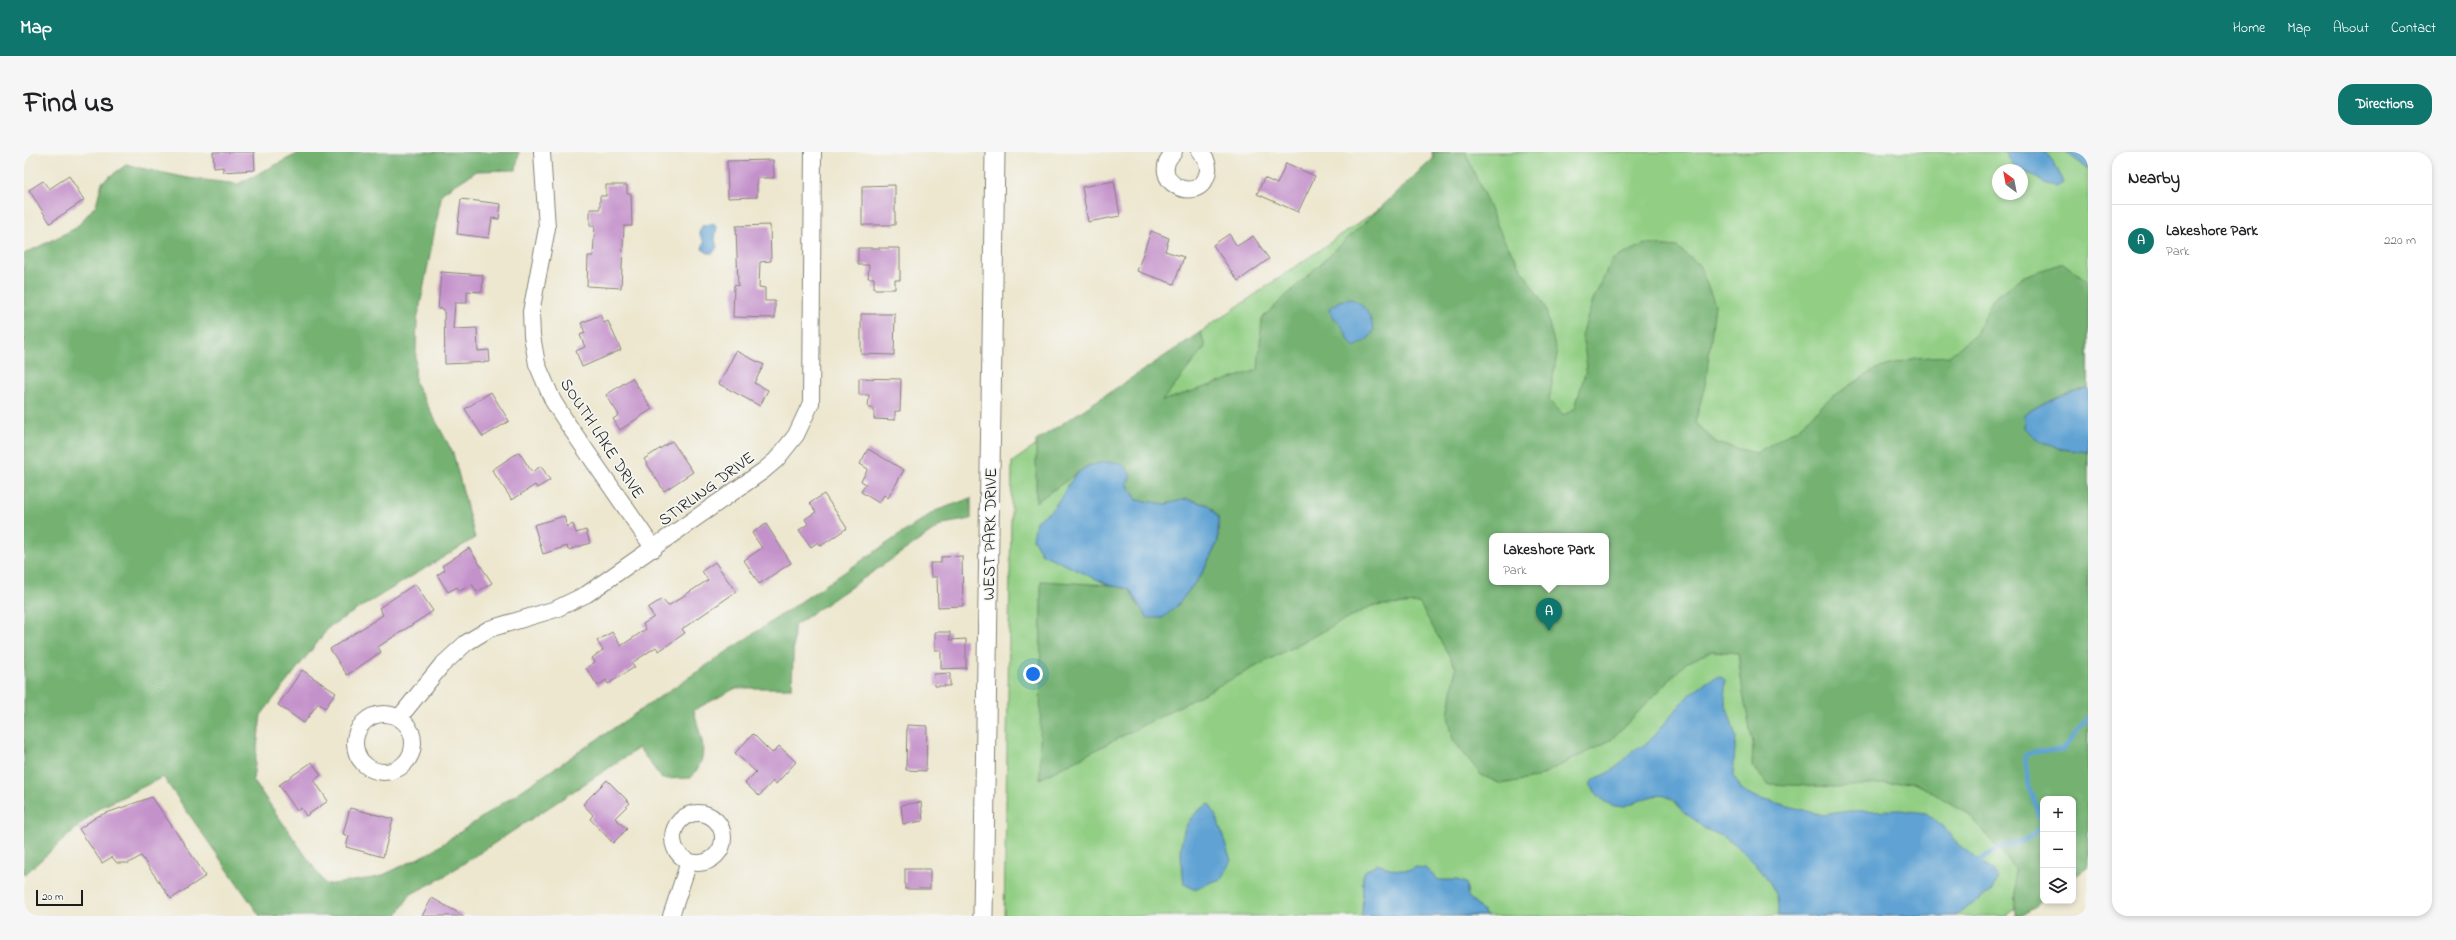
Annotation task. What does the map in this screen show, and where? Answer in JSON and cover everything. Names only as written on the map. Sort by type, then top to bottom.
[{"type":"street","name":"SOUTH LAKE DRIVE","points":[[542,152],[547,228],[531,312],[532,336],[537,364],[553,401],[654,549]]},
{"type":"street","name":"STIRLING DRIVE","points":[[399,718],[441,666],[466,643],[496,626],[566,605],[587,594],[654,549],[763,471],[787,447],[808,412],[811,402],[813,152]]},
{"type":"street","name":"WEST PARK DRIVE","points":[[983,916],[995,152]]},
{"type":"street","points":[[1174,152],[1167,164],[1168,178],[1178,188],[1191,190],[1203,183],[1207,176],[1208,163],[1200,152]]},
{"type":"street","points":[[671,916],[689,862]]},
{"type":"green space","points":[[301,152],[519,152],[516,170],[477,171],[442,193],[417,321],[415,382],[453,453],[475,538],[330,626],[261,715],[253,780],[326,885],[379,877],[429,853],[935,511],[971,498],[971,519],[943,524],[794,626],[792,688],[736,688],[694,710],[703,746],[703,753],[701,761],[691,778],[662,779],[639,748],[440,879],[411,894],[396,916],[260,916],[163,777],[98,809],[24,875],[24,254],[76,228],[96,205],[102,182],[126,165],[188,178],[238,184]]},
{"type":"green space","points":[[1432,152],[2088,152],[2088,859],[2076,811],[2076,796],[2040,796],[2040,892],[2006,916],[1004,916],[1012,462],[1434,171]]},
{"type":"green space","points":[[1432,152],[1465,152],[1503,238],[1545,307],[1557,355],[1549,401],[1564,415],[1575,408],[1587,366],[1582,335],[1592,303],[1612,260],[1645,244],[1677,247],[1699,265],[1715,304],[1706,381],[1695,423],[1718,444],[1756,453],[1798,428],[1829,399],[1876,369],[1915,358],[1949,356],[1976,334],[1992,300],[2024,276],[2063,263],[2088,281],[2088,389],[2072,392],[2055,398],[2025,414],[2060,449],[2088,452],[2088,867],[2076,876],[2076,796],[2040,796],[2040,902],[2021,916],[2016,916],[2015,868],[1967,813],[1914,782],[1835,787],[1768,784],[1752,767],[1753,743],[1743,694],[1738,653],[1712,651],[1686,663],[1611,740],[1535,778],[1501,784],[1481,775],[1453,740],[1448,715],[1456,668],[1419,603],[1372,606],[1040,779],[1041,581],[1109,585],[1129,589],[1138,606],[1176,607],[1201,575],[1218,542],[1218,517],[1208,505],[1186,499],[1166,504],[1137,500],[1127,483],[1090,464],[1036,502],[1036,441],[1201,332],[1205,347],[1162,401],[1258,370],[1262,318],[1434,158]]},
{"type":"water","points":[[2004,152],[2046,152],[2058,170],[2063,183],[2056,187],[2046,185],[2033,175],[2028,173],[2028,164],[2013,164]]},
{"type":"water","points":[[2066,152],[2088,152],[2088,169]]},
{"type":"water","points":[[715,224],[717,227],[715,240],[717,247],[713,253],[708,253],[702,249],[704,242],[699,233],[702,226]]},
{"type":"water","points":[[1351,299],[1364,307],[1367,311],[1374,330],[1368,339],[1355,347],[1352,345],[1343,328],[1329,308],[1339,301]]},
{"type":"water","points":[[2088,389],[2088,452],[2053,447],[2039,440],[2024,428],[2025,414],[2047,401],[2072,392]]},
{"type":"water","points":[[1115,462],[1126,468],[1131,475],[1127,484],[1137,500],[1166,504],[1186,499],[1208,505],[1218,517],[1218,542],[1201,575],[1176,607],[1163,618],[1147,618],[1129,589],[1109,585],[1042,554],[1033,539],[1036,521],[1053,508],[1078,472],[1094,464]]},
{"type":"water","points":[[1720,676],[1725,680],[1725,701],[1736,737],[1733,775],[1742,790],[1757,798],[1823,815],[1849,811],[1901,810],[1926,813],[1944,827],[1955,842],[1992,870],[1997,878],[1993,890],[1955,916],[1778,916],[1776,894],[1765,876],[1753,861],[1731,842],[1706,829],[1685,813],[1672,799],[1660,795],[1621,806],[1611,805],[1601,798],[1590,784],[1598,777],[1613,770],[1630,753],[1644,745],[1679,706],[1698,688],[1708,681]]},
{"type":"water","points":[[1209,804],[1219,824],[1231,860],[1223,878],[1194,889],[1184,884],[1181,860],[1182,838],[1190,819],[1198,811]]},
{"type":"water","points":[[1376,864],[1397,870],[1410,870],[1416,867],[1425,868],[1439,880],[1457,880],[1466,883],[1468,896],[1487,916],[1362,916],[1363,876],[1365,871]]},
{"type":"building","points":[[213,152],[254,152],[255,170],[223,172],[223,167],[214,168]]},
{"type":"building","points":[[773,160],[774,178],[757,178],[757,197],[728,198],[727,161]]},
{"type":"building","points":[[1286,163],[1315,176],[1298,212],[1257,194],[1264,178],[1277,184]]},
{"type":"building","points":[[69,176],[84,200],[50,223],[29,190],[43,181],[49,189]]},
{"type":"building","points":[[1114,181],[1120,216],[1088,222],[1082,187]]},
{"type":"building","points":[[606,185],[627,185],[627,194],[631,194],[632,226],[624,226],[621,288],[587,286],[588,256],[593,256],[595,226],[590,226],[590,209],[600,209],[600,196],[606,196]]},
{"type":"building","points":[[895,185],[895,225],[862,225],[862,186]]},
{"type":"building","points":[[461,199],[501,204],[499,219],[492,218],[489,238],[457,234]]},
{"type":"building","points":[[770,225],[771,261],[760,262],[759,287],[765,288],[765,301],[775,301],[775,318],[733,317],[734,285],[738,286],[736,226]]},
{"type":"building","points":[[1151,231],[1169,238],[1165,251],[1184,257],[1174,284],[1137,271]]},
{"type":"building","points":[[1229,234],[1237,246],[1253,236],[1269,259],[1238,281],[1213,245]]},
{"type":"building","points":[[858,248],[900,248],[900,280],[895,280],[895,289],[874,289],[874,278],[868,278],[869,265],[858,265]]},
{"type":"building","points":[[441,272],[483,275],[482,292],[467,291],[467,303],[455,303],[453,329],[477,328],[478,351],[489,350],[490,362],[445,364],[444,309],[438,309]]},
{"type":"building","points":[[861,314],[895,314],[894,355],[861,354]]},
{"type":"building","points":[[600,315],[604,323],[608,321],[621,350],[582,367],[576,351],[585,347],[580,335],[585,333],[581,323]]},
{"type":"building","points":[[736,351],[764,365],[754,383],[768,390],[760,406],[719,384]]},
{"type":"building","points":[[632,378],[652,409],[620,430],[613,419],[619,415],[606,395]]},
{"type":"building","points":[[859,378],[901,379],[900,411],[895,411],[895,420],[874,419],[874,408],[868,408],[869,395],[859,395]]},
{"type":"building","points":[[491,392],[509,421],[483,437],[465,409]]},
{"type":"building","points":[[672,441],[693,472],[664,491],[644,459]]},
{"type":"building","points":[[868,449],[904,470],[888,498],[884,495],[879,503],[861,492],[866,484],[861,481],[868,469],[860,464]]},
{"type":"building","points":[[519,452],[532,472],[541,466],[550,480],[537,488],[535,485],[512,500],[492,470]]},
{"type":"building","points":[[824,494],[847,528],[821,546],[818,542],[811,547],[799,530],[808,524],[805,519],[816,512],[810,503]]},
{"type":"building","points":[[564,516],[567,527],[573,524],[576,533],[586,530],[590,543],[568,550],[567,546],[543,554],[534,525]]},
{"type":"building","points":[[766,524],[791,563],[759,584],[744,560],[762,548],[752,533]]},
{"type":"building","points":[[469,548],[492,583],[477,592],[472,584],[460,591],[457,587],[448,592],[437,575],[445,570],[442,566]]},
{"type":"building","points":[[962,556],[963,606],[938,607],[937,577],[931,577],[930,563],[941,563],[941,557]]},
{"type":"building","points":[[715,562],[736,592],[682,629],[685,633],[659,651],[656,647],[632,663],[635,667],[608,684],[606,680],[598,686],[586,668],[595,662],[592,658],[603,650],[597,641],[612,632],[621,646],[646,629],[643,624],[654,617],[648,608],[662,599],[668,606],[708,580],[702,571]]},
{"type":"building","points":[[415,584],[433,611],[378,647],[381,652],[347,675],[330,649],[383,615],[379,608]]},
{"type":"building","points":[[935,632],[950,632],[950,640],[966,639],[966,668],[941,669],[941,650],[935,650]]},
{"type":"building","points":[[302,670],[336,693],[325,708],[318,703],[304,723],[278,705]]},
{"type":"building","points":[[950,673],[950,686],[935,686],[934,674]]},
{"type":"building","points":[[907,725],[927,726],[926,771],[906,770]]},
{"type":"building","points":[[753,734],[772,753],[779,746],[796,762],[776,784],[773,781],[759,796],[745,783],[756,772],[735,753]]},
{"type":"building","points":[[312,762],[321,775],[314,780],[328,801],[306,816],[301,808],[297,811],[279,785]]},
{"type":"building","points":[[607,780],[630,803],[615,818],[627,829],[613,843],[590,819],[593,815],[583,804]]},
{"type":"building","points":[[152,797],[206,876],[171,899],[141,856],[129,863],[117,863],[112,857],[102,863],[79,829],[98,816]]},
{"type":"building","points":[[921,802],[923,821],[903,824],[901,805]]},
{"type":"building","points":[[350,808],[393,819],[383,857],[346,847],[349,836],[343,834]]},
{"type":"building","points":[[905,869],[930,869],[930,889],[905,889]]},
{"type":"building","points":[[432,898],[464,916],[422,916]]},
{"type":"waterway","points":[[1981,861],[1988,854],[1996,850],[2029,838],[2036,833],[2042,825],[2028,783],[2025,755],[2034,752],[2063,750],[2088,717]]},
{"type":"place","name":"Lakeshore Park","points":[[1549,631]]}]
